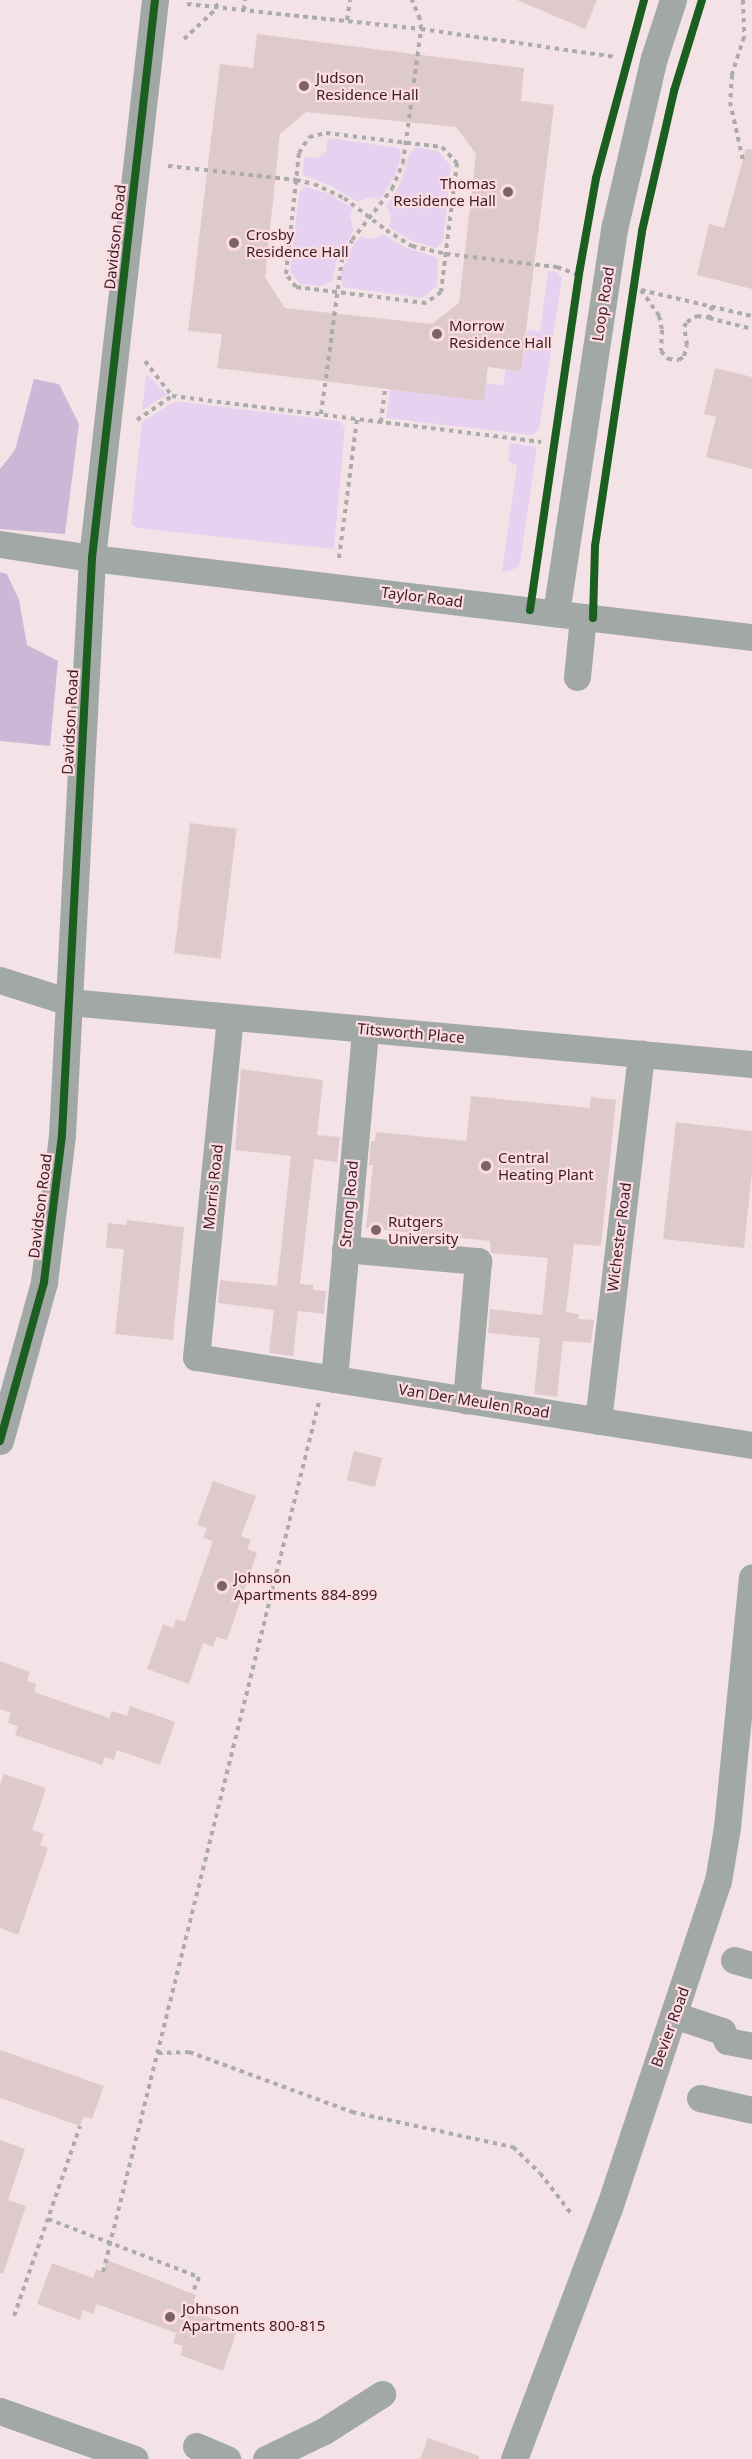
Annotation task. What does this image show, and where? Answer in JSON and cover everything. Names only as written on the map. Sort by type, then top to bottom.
[{"type":"street","name":"Davidson Road","points":[[0,1441],[44,1282],[62,1135],[92,558],[155,0]]},
{"type":"street","name":"Loop Road","points":[[556,613],[615,225],[651,68],[673,0]]},
{"type":"street","name":"Taylor Road","points":[[0,544],[92,558],[752,637]]},
{"type":"street","points":[[577,677],[583,617]]},
{"type":"street","name":"Titsworth Place","points":[[0,980],[69,1002],[752,1064]]},
{"type":"street","name":"Morris Road","points":[[196,1357],[230,1017]]},
{"type":"street","name":"Strong Road","points":[[329,1378],[345,1249],[365,1029]]},
{"type":"street","name":"Wichester Road","points":[[598,1421],[641,1054]]},
{"type":"street","points":[[345,1249],[478,1261],[466,1400]]},
{"type":"street","name":"Van Der Meulen Road","points":[[196,1357],[752,1445]]},
{"type":"street","name":"Bevier Road","points":[[514,2459],[609,2208],[718,1881],[727,1827],[752,1577]]},
{"type":"street","points":[[675,2015],[722,2031],[727,2041],[752,2046]]},
{"type":"street","points":[[722,2031],[730,2025],[752,2031]]},
{"type":"street","points":[[700,2098],[750,2104]]},
{"type":"street","points":[[266,2459],[275,2457],[324,2431],[382,2394]]},
{"type":"street","points":[[0,2411],[135,2459]]},
{"type":"street","points":[[196,2446],[227,2459]]},
{"type":"path","points":[[215,0],[217,8]]},
{"type":"path","points":[[244,10],[245,0]]},
{"type":"path","points":[[347,20],[350,0]]},
{"type":"path","points":[[321,414],[342,260],[352,240],[392,189],[403,163],[421,29],[420,19],[412,0]]},
{"type":"path","points":[[743,0],[744,38],[732,75],[730,102],[743,160]]},
{"type":"path","points":[[187,4],[421,29],[615,57]]},
{"type":"path","points":[[184,39],[217,8]]},
{"type":"path","points":[[326,133],[407,142],[442,147],[457,163],[441,292],[426,303],[296,287],[286,274],[299,153],[309,137],[326,133]]},
{"type":"path","points":[[168,166],[314,184],[344,198],[411,246],[446,254],[557,267],[579,272],[577,287]]},
{"type":"path","points":[[635,274],[637,287],[659,316],[662,330],[661,351],[668,359],[679,360],[687,351],[684,333],[687,322],[697,316],[752,329]]},
{"type":"path","points":[[632,297],[637,287]]},
{"type":"path","points":[[637,287],[752,316]]},
{"type":"path","points":[[709,318],[712,306]]},
{"type":"path","points":[[145,361],[172,396]]},
{"type":"path","points":[[381,422],[385,389]]},
{"type":"path","points":[[137,420],[172,396],[541,442]]},
{"type":"path","points":[[339,558],[357,419]]},
{"type":"path","points":[[103,2272],[329,1378]]},
{"type":"path","points":[[158,2053],[189,2052],[352,2112],[513,2146],[540,2173],[573,2216]]},
{"type":"path","points":[[14,2316],[80,2126]]},
{"type":"path","points":[[48,2219],[199,2277],[192,2294]]},
{"type":"shaded area","points":[[328,138],[399,148],[401,156],[395,176],[380,200],[371,197],[358,202],[331,186],[303,175],[304,157],[318,158],[326,151]]},
{"type":"shaded area","points":[[416,147],[438,151],[451,166],[443,242],[436,248],[412,241],[389,227],[391,216],[387,206],[401,182],[409,154]]},
{"type":"shaded area","points":[[305,187],[327,193],[353,208],[350,217],[354,230],[337,260],[332,281],[322,286],[300,284],[290,271],[299,193]]},
{"type":"shaded area","points":[[383,234],[405,247],[438,258],[437,286],[422,298],[343,287],[340,278],[342,269],[354,244],[360,237],[372,239]]},
{"type":"shaded area","points":[[548,271],[557,272],[562,278],[539,430],[531,435],[386,418],[390,389],[483,401],[486,383],[503,385],[506,369],[521,371],[527,330],[540,332]]},
{"type":"shaded area","points":[[146,376],[149,376],[167,395],[142,410]]},
{"type":"shaded area","points":[[34,379],[59,384],[79,424],[65,534],[0,529],[0,469],[15,450]]},
{"type":"shaded area","points":[[175,401],[339,421],[345,428],[334,549],[137,528],[131,524],[142,422]]},
{"type":"shaded area","points":[[510,443],[537,447],[520,563],[516,568],[507,572],[502,571],[517,465],[508,462]]},
{"type":"shaded area","points":[[0,572],[7,574],[19,600],[27,645],[58,661],[50,746],[0,741]]},
{"type":"building","points":[[517,0],[597,0],[585,29]]},
{"type":"building","points":[[257,34],[524,68],[521,101],[554,105],[521,371],[488,367],[484,401],[217,368],[222,334],[188,331],[220,64],[253,68]],"holes":[[[306,112],[456,127],[476,154],[459,303],[432,324],[285,308],[265,277],[280,134]]]},
{"type":"building","points":[[746,149],[752,149],[752,289],[697,275],[709,224],[724,228]]},
{"type":"building","points":[[715,368],[752,377],[752,469],[706,457],[716,417],[704,414]]},
{"type":"building","points":[[190,823],[237,829],[221,959],[174,953]]},
{"type":"building","points":[[241,1069],[323,1080],[317,1135],[340,1137],[337,1162],[314,1159],[300,1284],[313,1285],[313,1290],[326,1291],[324,1314],[298,1311],[293,1356],[269,1353],[274,1310],[218,1303],[220,1280],[277,1286],[291,1156],[235,1150]]},
{"type":"building","name":"Central Heating Plant","points":[[471,1096],[590,1108],[591,1097],[616,1100],[601,1246],[574,1244],[566,1312],[579,1314],[578,1319],[594,1320],[591,1343],[563,1341],[557,1397],[534,1394],[540,1338],[488,1333],[490,1309],[542,1315],[548,1258],[491,1253],[490,1241],[366,1228],[373,1165],[369,1165],[371,1141],[375,1141],[376,1132],[466,1141]]},
{"type":"building","points":[[676,1122],[752,1131],[752,1172],[744,1248],[663,1239]]},
{"type":"building","points":[[127,1220],[184,1227],[173,1340],[115,1334],[124,1249],[106,1248],[108,1223],[126,1225]]},
{"type":"building","points":[[354,1451],[382,1458],[375,1487],[347,1480]]},
{"type":"building","name":"Johnson Apartments 884-899","points":[[213,1481],[256,1496],[241,1536],[251,1540],[247,1549],[257,1553],[227,1640],[216,1637],[213,1647],[203,1643],[189,1684],[147,1669],[163,1624],[173,1628],[176,1619],[185,1622],[213,1541],[203,1538],[207,1528],[197,1525]]},
{"type":"building","points":[[0,1661],[30,1672],[27,1681],[36,1684],[34,1692],[109,1718],[112,1711],[127,1716],[130,1706],[175,1722],[160,1765],[117,1750],[114,1760],[105,1757],[102,1765],[15,1735],[18,1726],[8,1723],[11,1713],[0,1709]]},
{"type":"building","points":[[4,1774],[46,1788],[32,1830],[44,1834],[40,1845],[48,1848],[18,1935],[0,1928],[0,1784]]},
{"type":"building","points":[[0,2050],[104,2086],[92,2119],[84,2116],[80,2126],[0,2098]]},
{"type":"building","points":[[0,2140],[25,2149],[8,2200],[26,2206],[3,2274],[0,2273]]},
{"type":"building","name":"Johnson Apartments 800-815","points":[[107,2260],[196,2295],[194,2302],[204,2305],[200,2314],[238,2328],[223,2371],[180,2355],[183,2346],[173,2343],[176,2333],[97,2304],[93,2314],[83,2310],[80,2320],[37,2304],[52,2263],[93,2278],[96,2269],[103,2272]]},
{"type":"building","points":[[428,2438],[479,2456],[479,2459],[420,2459]]},
{"type":"cycle path","points":[[0,1441],[44,1282],[62,1135],[92,558],[155,0]]},
{"type":"cycle path","points":[[530,610],[580,268],[596,178],[644,0]]},
{"type":"cycle path","points":[[593,618],[595,546],[642,231],[674,91],[702,0]]},
{"type":"place","name":"Judson Residence Hall","points":[[304,86]]},
{"type":"place","name":"Thomas Residence Hall","points":[[508,192]]},
{"type":"place","name":"Crosby Residence Hall","points":[[234,243]]},
{"type":"place","name":"Morrow Residence Hall","points":[[437,334]]},
{"type":"place","name":"Central Heating Plant","points":[[486,1166]]},
{"type":"place","name":"Rutgers University","points":[[376,1230]]},
{"type":"place","name":"Johnson Apartments 884-899","points":[[222,1586]]},
{"type":"place","name":"Johnson Apartments 800-815","points":[[170,2317]]}]
